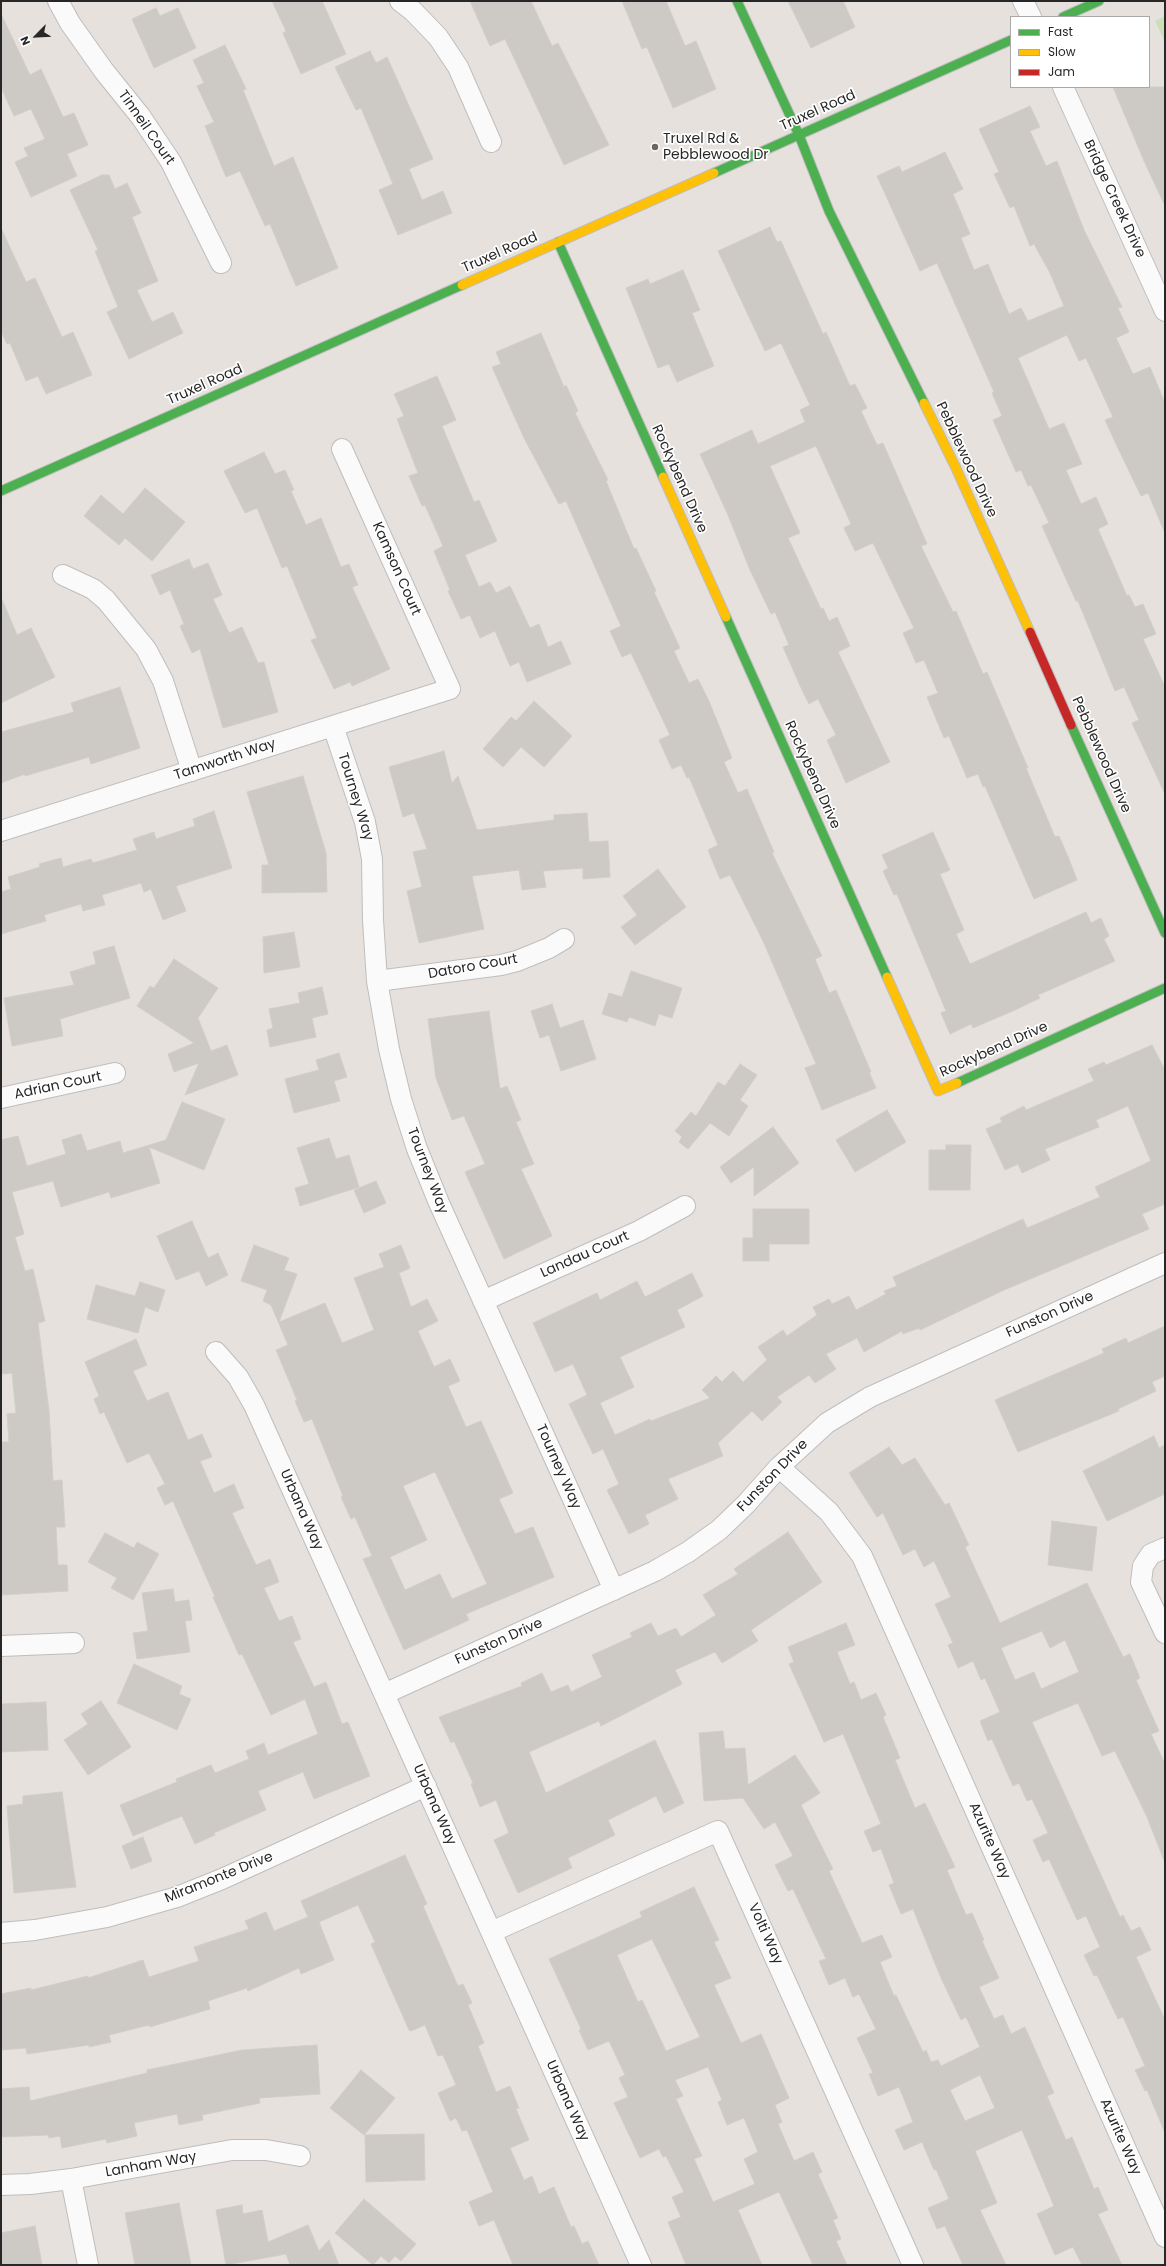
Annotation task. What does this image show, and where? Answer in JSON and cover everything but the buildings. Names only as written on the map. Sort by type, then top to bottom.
[{"type":"street","name":"Tinneil Court","points":[[58,1],[100,65],[141,118],[171,162],[221,263]]},
{"type":"street","points":[[400,1],[413,11],[438,37],[458,67],[490,142]]},
{"type":"street","name":"Pebblewood Drive","points":[[737,1],[799,135],[829,211],[955,466],[1165,933]]},
{"type":"street","points":[[1023,1],[1030,16]]},
{"type":"street","points":[[1065,16],[1099,1]]},
{"type":"street","name":"Truxel Road","points":[[1,491],[1010,40]]},
{"type":"street","name":"Bridge Creek Drive","points":[[1063,88],[1165,311]]},
{"type":"street","name":"Rockybend Drive","points":[[558,242],[938,1091],[1165,988]]},
{"type":"street","name":"Kamson Court","points":[[342,450],[450,689]]},
{"type":"street","points":[[63,575],[93,589],[106,600],[146,649],[163,681],[192,771]]},
{"type":"street","name":"Tamworth Way","points":[[1,831],[450,689]]},
{"type":"street","name":"Tourney Way","points":[[333,726],[366,822],[372,859],[373,920],[377,982],[400,1099],[416,1148],[483,1301],[614,1590]]},
{"type":"street","name":"Datoro Court","points":[[377,982],[501,965],[518,961],[549,948],[564,938]]},
{"type":"street","name":"Adrian Court","points":[[1,1098],[115,1073]]},
{"type":"street","name":"Landau Court","points":[[483,1301],[639,1231],[685,1206]]},
{"type":"street","name":"Funston Drive","points":[[384,1694],[655,1571],[688,1552],[718,1530],[746,1504],[780,1467],[827,1423],[870,1397],[1165,1263]]},
{"type":"street","name":"Urbana Way","points":[[216,1352],[238,1377],[254,1405],[641,2265]]},
{"type":"street","name":"Azurite Way","points":[[780,1467],[829,1512],[862,1556],[1165,2237]]},
{"type":"street","points":[[1165,1548],[1151,1554],[1143,1566],[1142,1582],[1165,1633]]},
{"type":"street","points":[[1,1646],[74,1643]]},
{"type":"street","name":"Miramonte Drive","points":[[1,1932],[35,1930],[107,1917],[177,1897],[222,1879],[426,1786]]},
{"type":"street","name":"Volti Way","points":[[491,1932],[718,1831],[913,2265]]},
{"type":"street","name":"Lanham Way","points":[[1,2184],[30,2184],[71,2179],[232,2150],[266,2150],[300,2156]]},
{"type":"street","points":[[71,2179],[88,2265]]},
{"type":"green space","points":[[1165,16],[1165,42],[1155,21]]},
{"type":"traffic: fast","points":[[737,1],[799,135],[829,211],[924,403]]},
{"type":"traffic: fast","points":[[1065,16],[1099,1]]},
{"type":"traffic: fast","points":[[714,173],[1010,40]]},
{"type":"traffic: fast","points":[[558,242],[663,477]]},
{"type":"traffic: fast","points":[[1,491],[462,285]]},
{"type":"traffic: fast","points":[[726,617],[887,977]]},
{"type":"traffic: fast","points":[[1071,725],[1165,933]]},
{"type":"traffic: fast","points":[[957,1083],[1165,988]]},
{"type":"traffic: slow","points":[[462,285],[714,173]]},
{"type":"traffic: slow","points":[[924,403],[955,466],[1030,632]]},
{"type":"traffic: slow","points":[[663,477],[726,617]]},
{"type":"traffic: slow","points":[[887,977],[938,1091],[957,1083]]},
{"type":"traffic: jam","points":[[1030,632],[1071,725]]},
{"type":"place","name":"Truxel Rd & Pebblewood Dr","points":[[655,147]]}]
